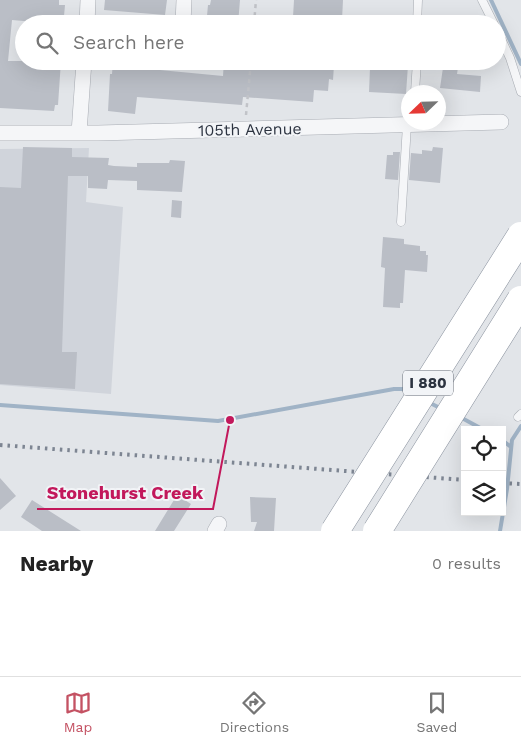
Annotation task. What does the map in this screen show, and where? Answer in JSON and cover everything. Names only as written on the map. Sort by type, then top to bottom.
[{"type":"highway","name":"I 880","points":[[335,531],[521,236]]},
{"type":"highway","name":"I 880","points":[[377,531],[521,300]]},
{"type":"street","points":[[87,15],[88,0]]},
{"type":"street","points":[[183,15],[184,0]]},
{"type":"street","points":[[79,133],[83,70]]},
{"type":"street","name":"105th Avenue","points":[[446,123],[501,122]]},
{"type":"street","name":"105th Avenue","points":[[0,133],[79,133],[401,124]]},
{"type":"lane","points":[[417,15],[418,0]]},
{"type":"lane","points":[[482,0],[490,15]]},
{"type":"lane","points":[[506,49],[521,92]]},
{"type":"lane","points":[[415,85],[416,70]]},
{"type":"lane","points":[[401,222],[411,130]]},
{"type":"path","points":[[255,15],[256,0]]},
{"type":"path","points":[[245,129],[250,70]]},
{"type":"shaded area","points":[[89,148],[86,202],[123,207],[111,394],[0,385],[0,149]]},
{"type":"building","points":[[0,0],[59,0],[59,5],[65,5],[64,15],[15,15],[15,20],[12,20],[8,61],[15,61],[15,70],[60,70],[58,105],[55,105],[54,111],[0,108]]},
{"type":"building","points":[[105,0],[167,0],[165,15],[104,10]]},
{"type":"building","points":[[211,0],[240,0],[239,15],[207,15],[208,5],[210,5]]},
{"type":"building","points":[[294,0],[343,0],[342,15],[293,15]]},
{"type":"building","points":[[112,70],[160,70],[223,76],[223,70],[334,70],[333,80],[329,79],[328,91],[314,90],[313,102],[243,97],[242,105],[137,97],[135,114],[108,111],[110,74],[112,74]]},
{"type":"building","points":[[370,70],[408,70],[407,85],[401,85],[401,94],[369,92]]},
{"type":"building","points":[[443,70],[458,70],[457,74],[481,76],[480,92],[446,89],[446,85],[440,85]]},
{"type":"building","points":[[23,147],[72,148],[72,157],[109,158],[108,165],[114,166],[137,167],[137,163],[169,163],[170,160],[185,161],[182,192],[137,190],[137,181],[108,180],[107,189],[88,188],[88,176],[68,176],[62,352],[77,352],[75,389],[0,384],[0,187],[21,188]]},
{"type":"building","points":[[433,147],[443,148],[440,183],[409,180],[411,153],[422,154],[422,150],[432,151]]},
{"type":"building","points":[[393,152],[400,152],[398,180],[385,179],[387,155],[393,155]]},
{"type":"building","points":[[172,200],[182,201],[181,218],[171,217]]},
{"type":"building","points":[[383,237],[404,239],[404,244],[420,246],[420,251],[426,251],[426,255],[428,255],[427,272],[405,270],[403,303],[400,303],[400,308],[383,307],[385,268],[381,267]]},
{"type":"building","points":[[0,478],[16,496],[0,510]]},
{"type":"building","points":[[177,495],[191,504],[174,531],[155,531]]},
{"type":"building","points":[[250,497],[276,498],[274,531],[254,531],[257,522],[251,522]]},
{"type":"building","points":[[32,500],[81,531],[42,531],[21,517]]},
{"type":"waterway","points":[[491,0],[498,15]]},
{"type":"waterway","points":[[506,32],[521,64]]},
{"type":"waterway","points":[[0,405],[218,421],[394,389],[403,389],[411,393]]},
{"type":"waterway","points":[[428,402],[442,409]]},
{"type":"waterway","points":[[460,417],[477,426]]},
{"type":"waterway","points":[[500,531],[512,440],[521,426]]},
{"type":"waterway","points":[[506,443],[511,447]]},
{"type":"railway","points":[[0,445],[461,480]]},
{"type":"railway","points":[[506,483],[521,484]]},
{"type":"place","name":"Stonehurst Creek","points":[[230,420]]}]
